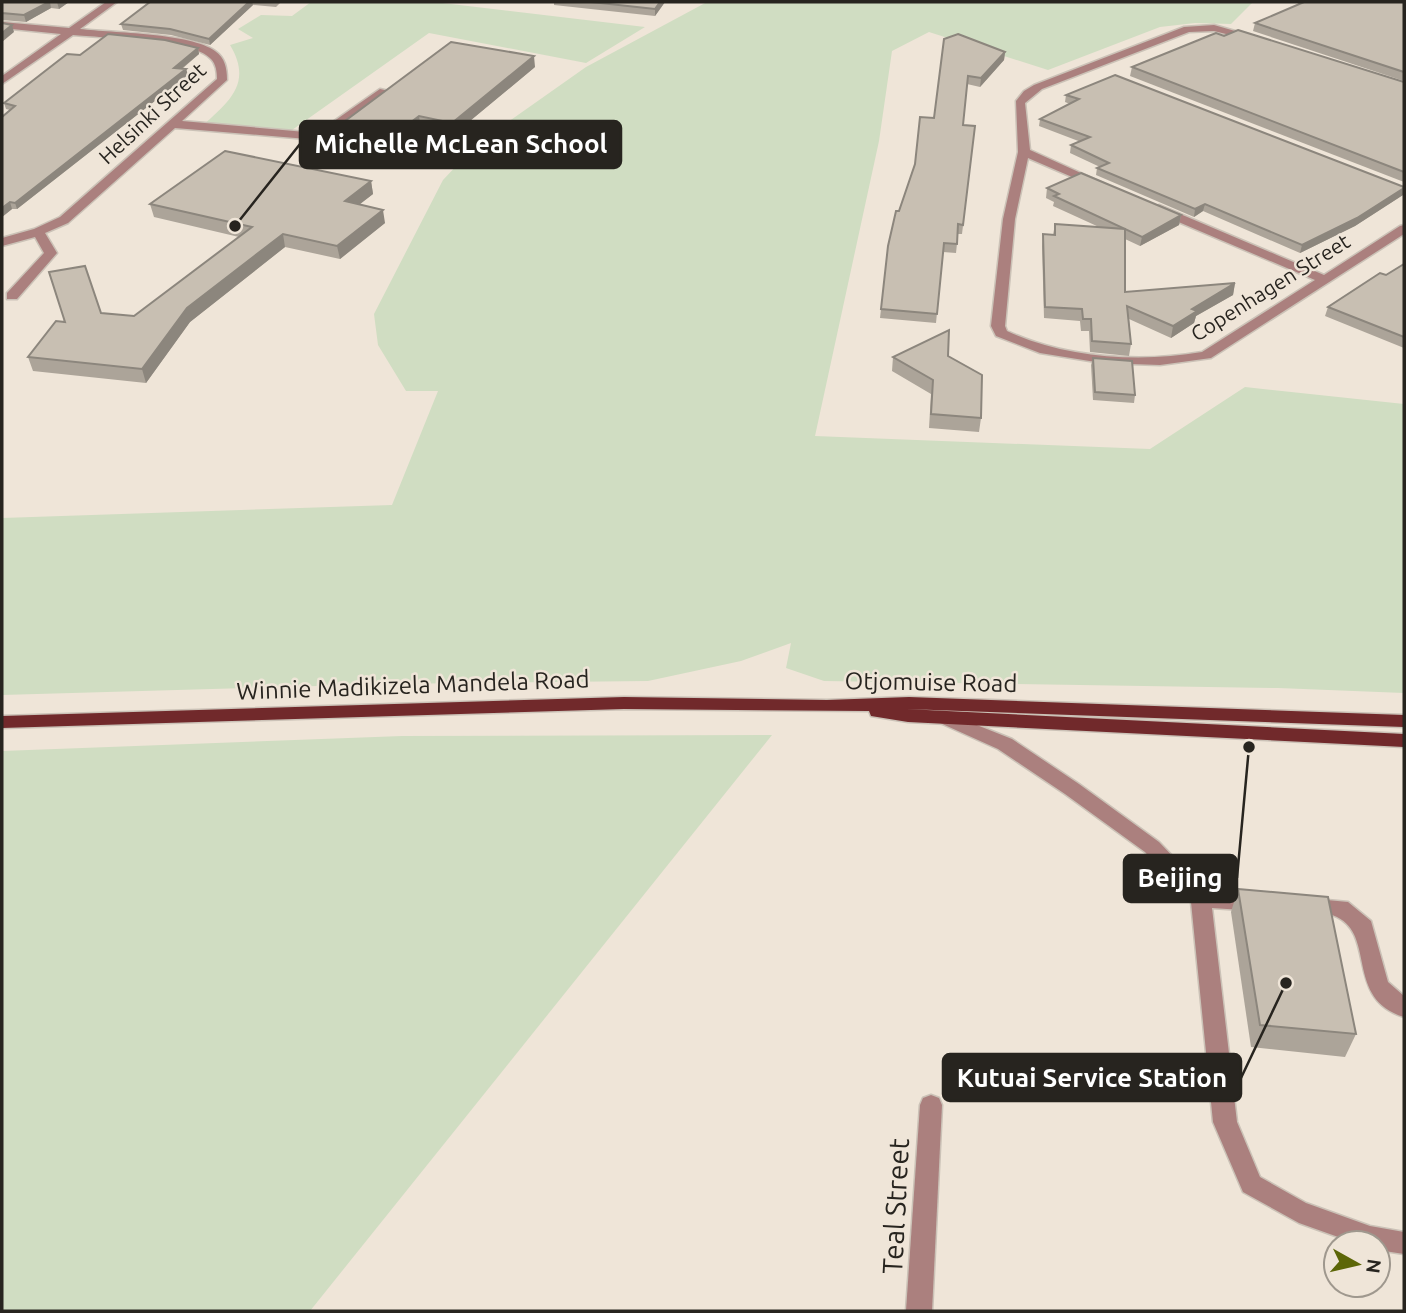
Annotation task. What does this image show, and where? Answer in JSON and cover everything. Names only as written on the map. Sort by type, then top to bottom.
[{"type":"main road","name":"Otjomuise Road","points":[[827,706],[909,703],[1404,721]]},
{"type":"main road","name":"Winnie Madikizela Mandela Road","points":[[2,722],[624,704],[827,706]]},
{"type":"main road","name":"Otjomuise Road","points":[[827,706],[908,716],[1404,741]]},
{"type":"street","points":[[2,81],[113,2]]},
{"type":"street","points":[[2,25],[72,31]]},
{"type":"street","name":"Copenhagen Street","points":[[1270,43],[1233,31],[1201,27],[1188,29],[1038,88],[1024,97],[1020,103],[1024,152],[1009,219],[998,326],[1001,333],[1014,342],[1049,352],[1142,361],[1183,361],[1206,355],[1404,229]]},
{"type":"street","name":"Helsinki Street","points":[[2,242],[38,232],[64,220],[222,80],[223,68],[218,58],[206,49],[190,43],[72,31]]},
{"type":"street","points":[[1091,67],[1104,72]]},
{"type":"street","points":[[319,137],[384,91]]},
{"type":"street","points":[[172,124],[366,141]]},
{"type":"street","points":[[1024,152],[1111,189]]},
{"type":"street","points":[[1148,205],[1323,279]]},
{"type":"street","points":[[12,296],[51,253],[38,232]]},
{"type":"street","points":[[944,718],[1005,744],[1072,789],[1152,847],[1201,899],[1225,1122],[1251,1184],[1299,1212],[1370,1237],[1404,1243]]},
{"type":"street","points":[[1201,899],[1341,908],[1364,927],[1378,987],[1404,1008]]},
{"type":"street","name":"Teal Street","points":[[919,1311],[931,1105]]},
{"type":"green space","points":[[311,2],[434,2],[645,27],[586,63],[429,33],[285,135],[199,129],[227,102],[238,82],[237,59],[230,45],[253,38],[238,29],[261,15],[292,16]]},
{"type":"green space","points":[[707,2],[1253,2],[1231,24],[1195,23],[1160,27],[1048,70],[929,32],[892,51],[879,141],[815,436],[1150,449],[1245,387],[1404,404],[1404,693],[1278,688],[824,681],[786,668],[791,643],[741,661],[648,681],[389,684],[2,695],[2,518],[392,505],[438,391],[406,391],[378,345],[374,314],[443,180],[477,144],[586,67]]},
{"type":"green space","points":[[772,735],[310,1311],[2,1311],[2,751],[402,736]]},
{"type":"building","points":[[2,2],[49,2],[24,15],[2,13]]},
{"type":"building","points":[[150,2],[249,2],[209,39],[170,29],[121,24]]},
{"type":"building","points":[[591,2],[660,2],[655,9]]},
{"type":"building","points":[[1304,2],[1404,2],[1404,72],[1255,23]]},
{"type":"building","points":[[2,23],[12,25],[2,33]]},
{"type":"building","points":[[1238,30],[1404,82],[1404,172],[1132,67],[1216,33],[1224,36]]},
{"type":"building","points":[[108,34],[165,40],[198,48],[174,68],[186,69],[15,203],[10,202],[2,208],[2,117],[15,106],[4,103],[67,54],[80,55]]},
{"type":"building","points":[[958,34],[1005,52],[981,78],[968,76],[963,125],[975,126],[963,225],[958,224],[957,244],[944,243],[937,314],[881,309],[888,246],[896,211],[899,211],[915,164],[920,117],[934,118],[944,39]]},
{"type":"building","points":[[451,42],[534,56],[452,123],[419,116],[398,132],[345,121]]},
{"type":"building","points":[[1115,75],[1404,188],[1357,218],[1302,245],[1205,204],[1195,209],[1097,168],[1109,163],[1071,145],[1090,137],[1040,119],[1079,99],[1066,95]]},
{"type":"building","points":[[225,151],[371,181],[345,201],[383,210],[337,246],[283,234],[187,308],[142,369],[28,357],[56,321],[65,322],[49,272],[85,266],[101,313],[134,316],[252,227],[150,204]]},
{"type":"building","points":[[1081,173],[1181,215],[1142,237],[1054,196],[1059,194],[1047,188]]},
{"type":"building","points":[[1055,224],[1125,229],[1125,292],[1235,283],[1192,309],[1197,311],[1173,326],[1127,306],[1131,344],[1092,341],[1091,319],[1083,319],[1082,309],[1045,307],[1043,234],[1055,235]]},
{"type":"building","points":[[1404,264],[1404,337],[1328,307],[1380,273],[1386,275]]},
{"type":"building","points":[[949,330],[948,356],[982,375],[981,418],[931,414],[933,380],[893,357]]},
{"type":"building","points":[[1093,358],[1132,361],[1135,395],[1095,392]]},
{"type":"building","points":[[1238,889],[1328,897],[1356,1034],[1260,1025]]},
{"type":"place","name":"Michelle McLean School","points":[[235,226]]},
{"type":"place","name":"Beijing","points":[[1249,747]]},
{"type":"place","name":"Kutuai Service Station","points":[[1286,983]]}]
